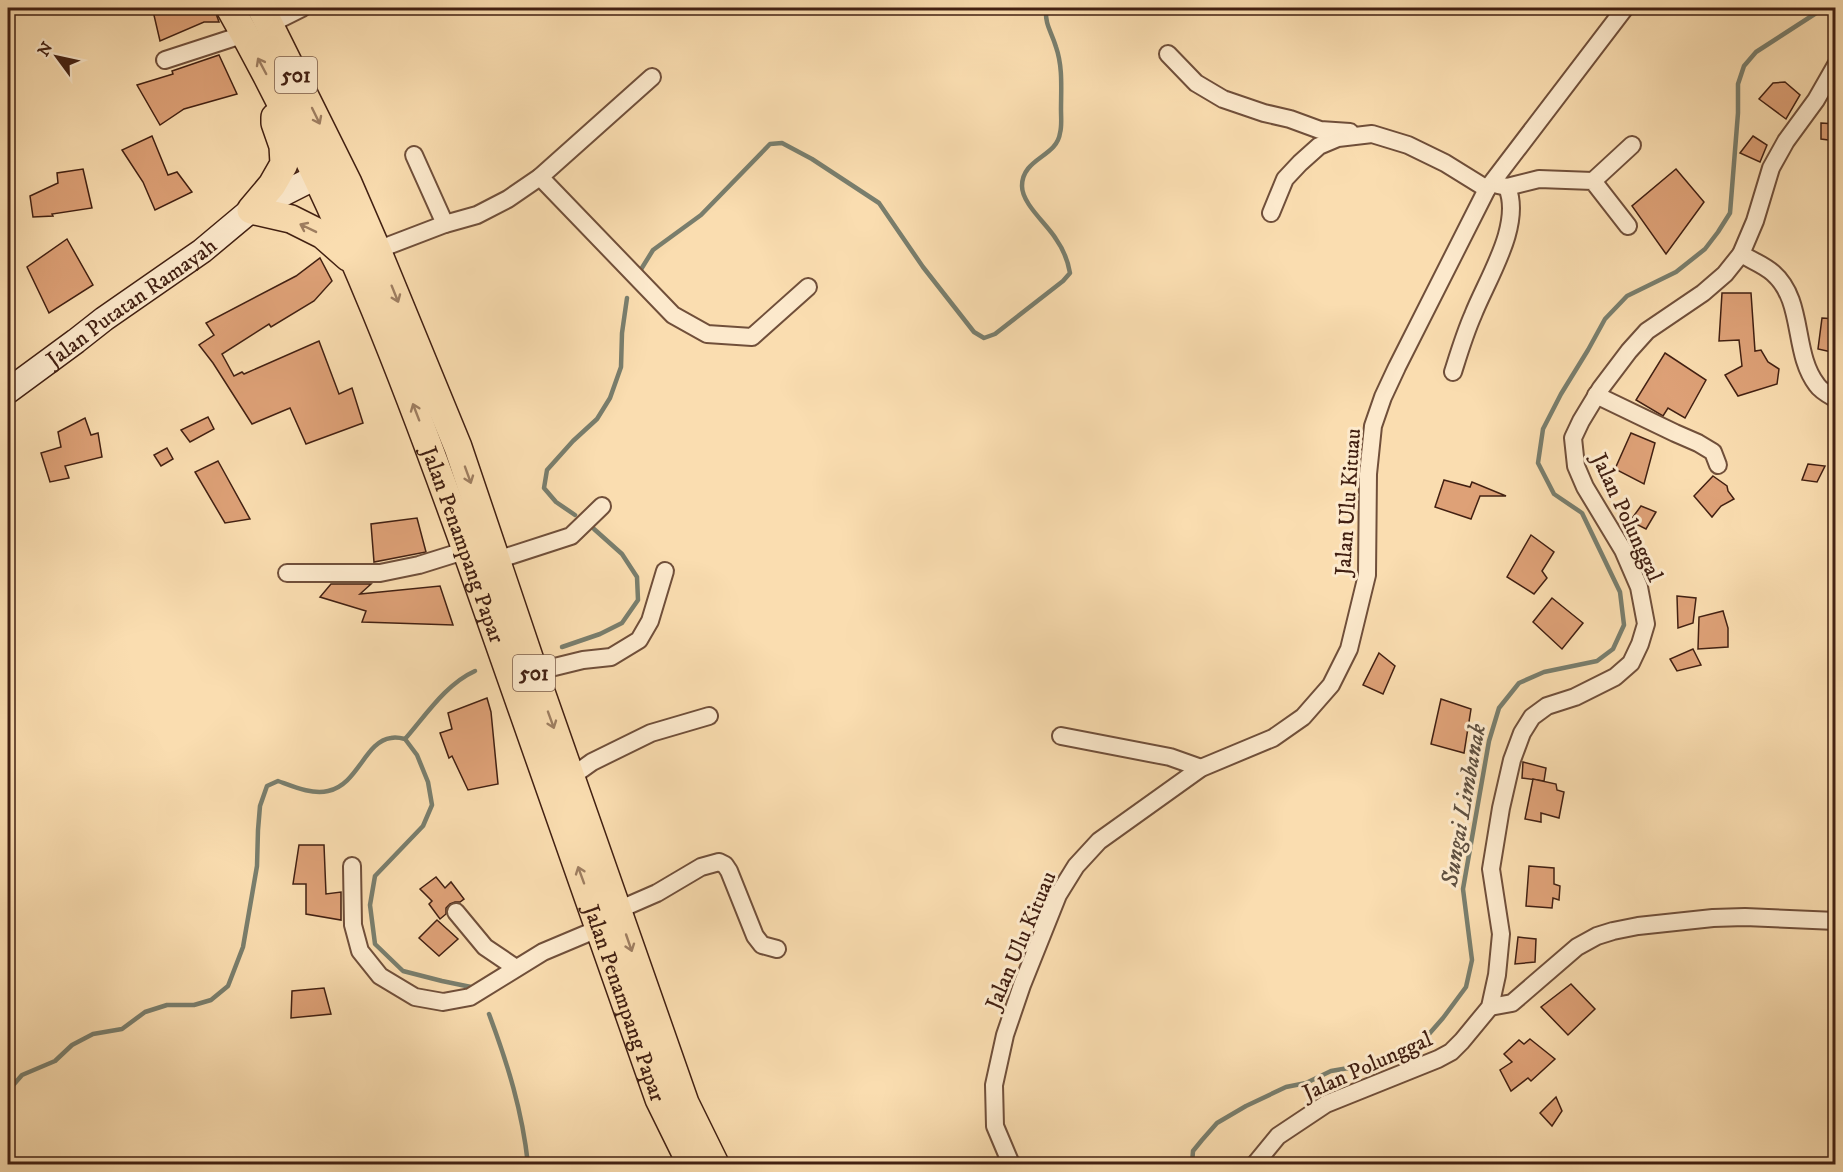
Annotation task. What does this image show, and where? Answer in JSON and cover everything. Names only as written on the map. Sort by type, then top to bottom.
[{"type":"main road","name":"Jalan Penampang Papar","points":[[230,8],[277,95],[316,177],[366,256],[458,447],[571,777],[659,1099],[691,1164]]},
{"type":"main road","name":"Jalan Penampang Papar","points":[[266,16],[348,183],[366,256],[373,302],[433,456],[490,617],[609,919],[685,1103],[715,1164]]},
{"type":"main road","points":[[277,95],[274,123],[283,146],[284,164],[272,185],[251,210],[291,219],[366,256]]},
{"type":"main road","points":[[316,177],[332,175],[348,183]]},
{"type":"main road","name":"Jalan Putatan Ramayah","points":[[8,391],[104,319],[202,250],[251,210],[316,177]]},
{"type":"main road","points":[[490,617],[496,617],[501,613],[501,572]]},
{"type":"street","points":[[266,16],[302,8]]},
{"type":"street","name":"Jalan Ulu Kituau","points":[[1011,1164],[995,1126],[994,1085],[1005,1035],[1022,985],[1058,895],[1076,866],[1099,841],[1201,768],[1273,738],[1303,717],[1331,685],[1349,649],[1367,575],[1368,474],[1373,426],[1383,397],[1495,187],[1625,8]]},
{"type":"street","points":[[165,60],[245,34]]},
{"type":"street","points":[[1168,54],[1196,82],[1223,99],[1320,129],[1372,134],[1408,145],[1495,187],[1511,200],[1512,211],[1509,226],[1453,372]]},
{"type":"street","name":"Jalan Polunggal","points":[[1254,1164],[1278,1136],[1326,1104],[1451,1052],[1490,1007],[1497,975],[1501,934],[1491,870],[1501,808],[1512,760],[1522,733],[1532,717],[1547,706],[1575,697],[1615,678],[1631,663],[1646,624],[1640,587],[1623,550],[1585,488],[1576,466],[1573,438],[1596,395],[1629,351],[1647,332],[1703,293],[1725,274],[1741,254],[1755,221],[1770,168],[1786,141],[1816,100],[1836,65]]},
{"type":"street","points":[[366,256],[445,224],[477,215],[508,199],[540,177],[652,77]]},
{"type":"street","points":[[1271,213],[1285,179],[1319,146],[1338,138],[1372,134]]},
{"type":"street","points":[[1495,187],[1539,179],[1593,181],[1632,146]]},
{"type":"street","points":[[414,155],[445,224]]},
{"type":"street","points":[[540,177],[673,315],[707,334],[752,337],[808,287]]},
{"type":"street","points":[[1593,181],[1628,226]]},
{"type":"street","points":[[1741,254],[1773,273],[1781,282],[1791,304],[1810,374],[1818,387],[1836,399]]},
{"type":"street","points":[[1596,395],[1698,443],[1713,452],[1718,465]]},
{"type":"street","points":[[501,572],[571,536],[602,506]]},
{"type":"street","points":[[287,573],[380,573],[419,565],[467,550]]},
{"type":"street","points":[[534,672],[583,660],[611,657],[639,640],[650,621],[665,570]]},
{"type":"street","points":[[571,777],[592,762],[651,733],[709,716]]},
{"type":"street","points":[[1061,736],[1170,757],[1201,768]]},
{"type":"street","points":[[352,866],[353,925],[360,951],[380,976],[415,997],[443,1002],[470,997],[543,952],[609,919],[701,867],[720,862],[729,871],[755,936],[762,945],[777,949]]},
{"type":"street","points":[[456,912],[485,947],[516,968]]},
{"type":"street","points":[[1490,1007],[1512,1003],[1577,947],[1597,936],[1613,931],[1638,926],[1745,916],[1836,921]]},
{"type":"building","points":[[162,8],[214,8],[219,22],[204,22],[160,41],[153,11]]},
{"type":"building","points":[[219,55],[237,94],[184,109],[160,125],[137,85],[173,74],[172,71]]},
{"type":"building","points":[[1785,82],[1800,95],[1786,119],[1759,99],[1773,83]]},
{"type":"building","points":[[1821,123],[1836,124],[1836,141],[1821,139]]},
{"type":"building","points":[[152,136],[168,175],[177,172],[192,192],[155,210],[143,182],[122,150]]},
{"type":"building","points":[[1753,136],[1767,145],[1760,162],[1740,153]]},
{"type":"building","points":[[83,169],[92,208],[52,214],[53,216],[33,217],[30,196],[58,183],[57,173]]},
{"type":"building","points":[[1676,169],[1704,202],[1666,254],[1632,206]]},
{"type":"building","points":[[67,239],[93,285],[49,313],[27,267]]},
{"type":"building","points":[[320,258],[332,281],[314,301],[271,327],[269,324],[222,354],[234,376],[242,372],[244,374],[319,341],[339,394],[352,388],[363,423],[306,444],[290,408],[252,424],[199,345],[214,335],[206,323],[296,276]]},
{"type":"building","points":[[1722,293],[1751,293],[1755,351],[1761,350],[1768,362],[1779,369],[1777,384],[1738,396],[1725,375],[1742,366],[1739,340],[1719,341]]},
{"type":"building","points":[[1822,318],[1836,319],[1836,353],[1818,349]]},
{"type":"building","points":[[1665,353],[1706,380],[1685,418],[1668,408],[1663,416],[1636,400]]},
{"type":"building","points":[[208,417],[214,429],[190,442],[181,430]]},
{"type":"building","points":[[85,418],[91,435],[98,433],[102,457],[65,466],[69,478],[50,482],[41,453],[61,447],[58,432]]},
{"type":"building","points":[[1631,433],[1655,443],[1644,484],[1615,469]]},
{"type":"building","points":[[167,448],[173,459],[161,466],[154,455]]},
{"type":"building","points":[[218,461],[250,519],[225,523],[195,472]]},
{"type":"building","points":[[1808,464],[1825,466],[1817,482],[1802,480]]},
{"type":"building","points":[[1713,476],[1727,486],[1734,499],[1721,506],[1712,517],[1694,496]]},
{"type":"building","points":[[1444,480],[1470,487],[1472,482],[1506,496],[1480,496],[1471,519],[1435,507]]},
{"type":"building","points":[[1641,506],[1656,512],[1646,529],[1630,521]]},
{"type":"building","points":[[417,518],[426,552],[374,562],[371,524]]},
{"type":"building","points":[[1531,535],[1554,552],[1542,571],[1547,578],[1534,594],[1507,577]]},
{"type":"building","points":[[331,584],[371,584],[360,594],[440,586],[453,625],[362,622],[366,611],[320,597]]},
{"type":"building","points":[[1677,596],[1696,598],[1693,623],[1678,628]]},
{"type":"building","points":[[1552,598],[1583,623],[1562,649],[1533,622]]},
{"type":"building","points":[[1723,611],[1728,628],[1728,647],[1698,649],[1699,617]]},
{"type":"building","points":[[1693,649],[1701,665],[1677,671],[1670,659]]},
{"type":"building","points":[[1379,653],[1395,666],[1383,694],[1363,685]]},
{"type":"building","points":[[487,698],[491,712],[498,784],[468,790],[452,756],[449,758],[440,733],[452,729],[448,713]]},
{"type":"building","points":[[1441,699],[1471,709],[1464,753],[1431,744]]},
{"type":"building","points":[[1523,762],[1546,768],[1544,781],[1522,778]]},
{"type":"building","points":[[1533,779],[1556,784],[1557,790],[1564,792],[1559,818],[1541,813],[1541,822],[1525,819]]},
{"type":"building","points":[[299,845],[324,845],[326,894],[341,892],[341,920],[306,914],[306,884],[293,884]]},
{"type":"building","points":[[1529,866],[1554,868],[1554,884],[1560,886],[1559,900],[1553,898],[1552,908],[1526,906]]},
{"type":"building","points":[[436,877],[445,888],[451,882],[464,899],[450,904],[446,908],[446,914],[440,919],[429,904],[432,901],[420,889]]},
{"type":"building","points":[[437,920],[458,939],[439,956],[419,938]]},
{"type":"building","points":[[1518,937],[1536,939],[1535,962],[1515,964]]},
{"type":"building","points":[[1571,984],[1595,1009],[1568,1035],[1541,1007]]},
{"type":"building","points":[[324,988],[331,1014],[291,1018],[292,991]]},
{"type":"building","points":[[1530,1039],[1555,1059],[1531,1081],[1528,1078],[1511,1091],[1500,1070],[1512,1062],[1504,1054],[1519,1040],[1524,1044]]},
{"type":"building","points":[[1556,1097],[1562,1111],[1552,1126],[1540,1113]]},
{"type":"waterway","points":[[640,271],[653,250],[701,215],[770,144],[782,143],[812,159],[879,203],[923,267],[974,332],[984,338],[995,334],[1070,273],[1061,247],[1030,207],[1022,186],[1028,169],[1058,141],[1061,128],[1060,62],[1047,24],[1046,8]]},
{"type":"waterway","name":"Sungai Limbanak","points":[[1192,1164],[1193,1151],[1217,1123],[1246,1106],[1286,1087],[1306,1083],[1331,1071],[1366,1065],[1422,1042],[1466,987],[1472,960],[1463,889],[1489,741],[1499,708],[1519,683],[1544,672],[1597,661],[1613,649],[1624,625],[1620,592],[1582,513],[1554,494],[1538,463],[1543,429],[1605,319],[1627,296],[1676,272],[1705,249],[1718,232],[1730,213],[1738,84],[1744,66],[1756,52],[1824,8]]},
{"type":"waterway","points":[[575,515],[556,502],[544,488],[547,470],[597,419],[610,398],[621,367],[622,333],[627,298]]},
{"type":"waterway","points":[[562,647],[600,634],[622,623],[638,600],[637,577],[622,554],[594,529]]},
{"type":"waterway","points":[[405,739],[446,692],[475,671]]},
{"type":"waterway","points":[[8,1091],[22,1075],[55,1061],[72,1045],[93,1034],[122,1029],[145,1012],[167,1005],[194,1005],[211,1000],[228,986],[243,947],[257,866],[260,806],[267,786],[278,781],[315,792],[328,791],[347,781],[374,747],[391,738],[405,739],[417,755],[428,782],[432,805],[423,826],[375,876],[370,905],[375,944],[403,971],[471,987]]},
{"type":"waterway","points":[[489,1014],[513,1088],[528,1164]]}]
